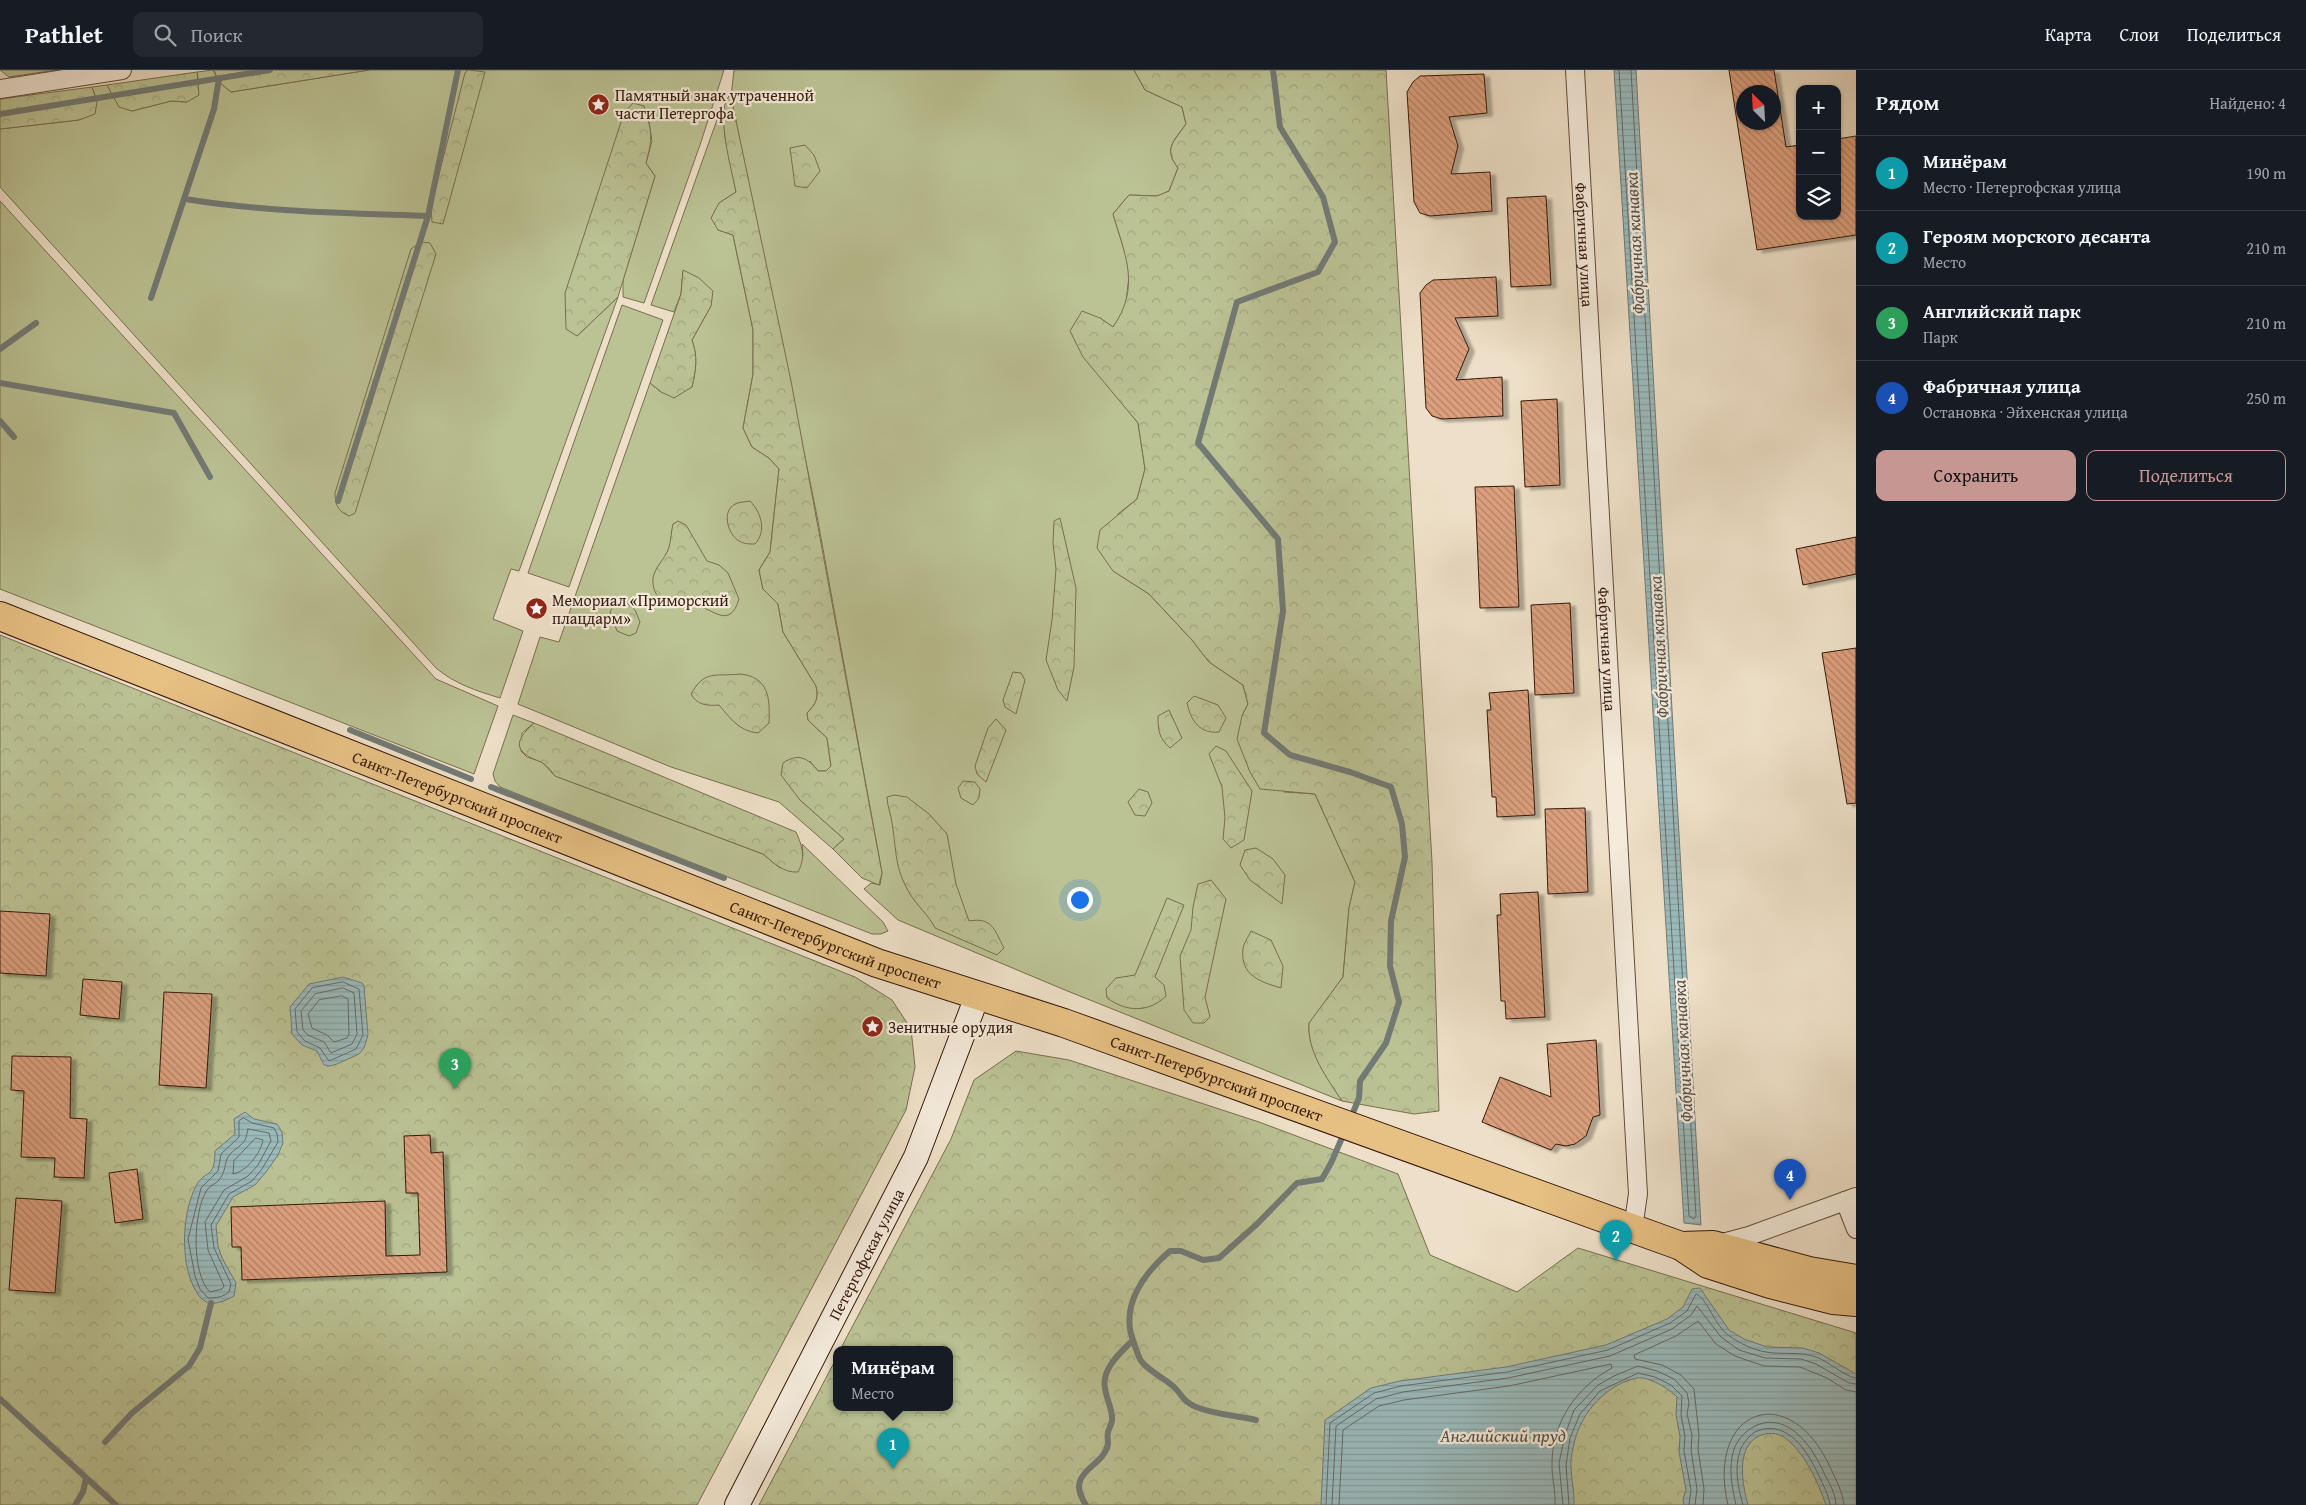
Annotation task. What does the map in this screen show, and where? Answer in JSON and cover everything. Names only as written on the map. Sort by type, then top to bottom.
[{"type":"main road","name":"Санкт-Петербургский проспект","points":[[0,616],[877,963],[978,994],[1366,1131],[1681,1246],[1708,1264],[1833,1300],[1856,1302]]},
{"type":"main road","name":"Петергофская улица","points":[[737,1505],[916,1157],[978,994]]},
{"type":"main road","name":"Санкт-Петербургский проспект","points":[[1681,1246],[1713,1245],[1809,1271],[1856,1279]]},
{"type":"street","points":[[0,89],[122,70]]},
{"type":"street","name":"Фабричная улица","points":[[1575,70],[1638,1194],[1633,1229]]},
{"type":"street","points":[[1713,1245],[1748,1236],[1851,1199],[1856,1229]]},
{"type":"green space","points":[[0,70],[56,70],[9,77]]},
{"type":"green space","points":[[213,70],[219,82],[231,92],[369,70],[724,70],[701,142],[644,303],[623,297],[623,280],[655,176],[646,163],[652,141],[649,122],[577,336],[618,297],[519,571],[511,569],[493,619],[523,631],[500,698],[459,683],[436,668],[0,187],[0,129],[79,120],[97,101],[92,87],[107,85],[119,106],[132,111],[171,101],[187,102],[199,85],[197,72]]},
{"type":"green space","points":[[214,70],[369,70],[231,92],[219,82]]},
{"type":"green space","points":[[468,70],[485,72],[443,224],[432,222],[431,205],[465,73]]},
{"type":"green space","points":[[734,70],[1134,70],[1145,90],[1182,107],[1186,124],[1172,145],[1171,155],[1178,168],[1169,191],[1158,196],[1129,195],[1113,214],[1130,269],[1125,309],[1113,327],[1100,318],[1112,390],[1138,423],[1145,469],[1137,499],[1118,514],[1113,571],[1149,594],[1192,640],[1209,662],[1243,685],[1248,704],[1242,716],[1284,792],[1315,794],[1355,882],[1349,908],[1343,977],[1309,1024],[1311,1043],[1315,1054],[1342,1101],[1065,990],[898,920],[864,889],[871,883],[880,885],[882,873],[817,516],[731,97]]},
{"type":"green space","points":[[1134,70],[1386,70],[1432,862],[1439,1111],[1414,1114],[1342,1101],[1324,1074],[1311,1044],[1309,1023],[1343,977],[1349,908],[1355,882],[1315,794],[1260,789],[1250,772],[1237,739],[1242,716],[1248,704],[1243,685],[1209,662],[1192,640],[1149,594],[1113,571],[1097,548],[1100,530],[1137,499],[1145,469],[1138,423],[1083,357],[1070,331],[1082,311],[1100,318],[1113,327],[1122,312],[1126,298],[1128,271],[1126,257],[1113,214],[1129,195],[1157,196],[1169,191],[1178,168],[1171,155],[1172,145],[1186,124],[1182,107],[1145,90]]},
{"type":"green space","points":[[197,72],[199,95],[187,102],[171,101],[132,111],[119,107],[107,85]]},
{"type":"green space","points":[[92,87],[97,102],[95,114],[79,120],[0,129],[0,99]]},
{"type":"green space","points":[[729,96],[731,97],[791,381],[882,873],[879,885],[862,878],[833,849],[844,839],[800,800],[781,775],[783,763],[798,757],[810,762],[818,771],[826,771],[831,766],[827,738],[808,720],[807,713],[815,704],[817,697],[816,686],[783,632],[778,604],[763,589],[759,570],[770,552],[779,469],[769,458],[752,447],[743,428],[753,374],[753,330],[733,235],[718,230],[711,218],[719,203],[736,192],[724,128],[725,104]]},
{"type":"green space","points":[[633,103],[644,106],[647,115],[651,141],[646,163],[655,176],[618,297],[577,336],[566,329],[565,293],[624,113]]},
{"type":"green space","points":[[723,109],[725,137],[736,192],[719,203],[718,230],[733,235],[753,330],[753,374],[743,428],[752,447],[769,458],[779,469],[770,552],[759,570],[763,589],[778,604],[783,632],[816,686],[817,697],[815,704],[807,713],[808,720],[827,738],[831,766],[826,771],[818,771],[810,761],[800,800],[844,839],[833,849],[779,802],[671,767],[518,704],[540,637],[559,642],[650,383],[661,392],[692,387],[696,363],[692,340],[711,306],[683,271],[681,294],[674,312],[651,305],[718,117]]},
{"type":"green space","points":[[805,145],[814,155],[820,171],[807,188],[795,186],[790,148]]},
{"type":"green space","points":[[0,201],[436,679],[498,706],[474,774],[0,589]]},
{"type":"green space","points":[[421,242],[430,243],[436,254],[355,513],[349,516],[338,507],[335,493],[411,249]]},
{"type":"green space","points":[[683,270],[699,278],[713,291],[711,306],[692,340],[696,363],[692,387],[674,398],[661,392],[650,383],[681,294]]},
{"type":"green space","points":[[622,305],[663,320],[569,587],[528,573]]},
{"type":"green space","points":[[750,501],[760,516],[762,528],[759,539],[755,544],[745,543],[735,538],[729,528],[727,517],[728,512],[735,504]]},
{"type":"green space","points":[[1060,518],[1076,588],[1074,667],[1067,701],[1058,690],[1046,660],[1052,620],[1056,569],[1053,543],[1054,521]]},
{"type":"green space","points":[[678,521],[686,525],[707,561],[719,565],[728,573],[739,599],[731,614],[726,616],[720,615],[696,605],[669,602],[663,600],[655,592],[653,584],[654,574],[669,547],[673,524]]},
{"type":"green space","points":[[626,602],[635,610],[640,622],[636,633],[629,636],[617,631],[610,612],[615,603]]},
{"type":"green space","points":[[0,635],[855,977],[892,1000],[911,1029],[915,1067],[906,1110],[697,1505],[0,1505]]},
{"type":"green space","points":[[1013,672],[1021,673],[1025,680],[1016,714],[1005,707],[1003,700]]},
{"type":"green space","points":[[740,674],[757,679],[766,690],[769,705],[769,723],[758,733],[740,727],[719,705],[703,704],[693,698],[691,694],[696,686],[706,677]]},
{"type":"green space","points":[[1194,696],[1218,705],[1226,718],[1219,732],[1207,731],[1194,721],[1187,703]]},
{"type":"green space","points":[[1169,710],[1182,738],[1170,748],[1161,737],[1158,721],[1158,716]]},
{"type":"green space","points":[[513,715],[534,723],[522,733],[521,751],[527,757],[542,762],[555,776],[763,854],[780,868],[803,856],[802,844],[883,922],[888,931],[881,934],[872,934],[500,787],[495,781],[493,774]]},
{"type":"green space","points":[[996,719],[1006,730],[986,782],[977,774],[975,766],[988,728]]},
{"type":"green space","points":[[534,723],[796,832],[802,852],[802,862],[798,872],[783,869],[763,854],[555,776],[545,764],[526,754],[519,746],[522,736]]},
{"type":"green space","points":[[1216,746],[1226,751],[1252,791],[1244,840],[1231,848],[1223,839],[1225,818],[1222,787],[1209,754]]},
{"type":"green space","points":[[963,781],[975,782],[980,789],[979,798],[973,805],[961,798],[958,788]]},
{"type":"green space","points":[[1139,789],[1148,792],[1152,803],[1145,816],[1135,815],[1128,802]]},
{"type":"green space","points":[[894,795],[907,797],[929,814],[947,834],[956,884],[969,921],[983,921],[995,930],[1004,948],[997,955],[935,928],[910,894],[899,868],[888,804],[887,797]]},
{"type":"green space","points":[[1256,848],[1273,859],[1285,875],[1282,904],[1250,880],[1240,865],[1245,850]]},
{"type":"green space","points":[[1211,880],[1226,899],[1205,997],[1210,1017],[1204,1023],[1193,1023],[1184,1010],[1180,956],[1191,930],[1198,884]]},
{"type":"green space","points":[[1167,898],[1184,905],[1155,977],[1164,985],[1166,996],[1159,1002],[1145,1008],[1130,1008],[1114,1003],[1107,998],[1106,989],[1116,978],[1135,975]]},
{"type":"green space","points":[[1251,931],[1271,940],[1283,966],[1281,988],[1259,980],[1248,972],[1243,958],[1243,947]]},
{"type":"green space","points":[[1016,1051],[1069,1060],[1259,1122],[1398,1174],[1430,1255],[1517,1292],[1578,1248],[1856,1333],[1856,1505],[759,1505],[833,1365],[833,1411],[953,1411],[953,1346],[842,1346],[951,1139],[974,1080]]},
{"type":"water","name":"Фабричная канавка","points":[[1614,70],[1636,70],[1701,1225],[1684,1223]]},
{"type":"water","points":[[343,977],[362,983],[364,986],[368,1035],[364,1048],[359,1054],[337,1064],[324,1065],[317,1051],[302,1045],[292,1034],[290,1007],[309,984]]},
{"type":"water","points":[[245,1112],[254,1119],[277,1124],[282,1132],[283,1143],[278,1155],[255,1185],[233,1197],[216,1226],[218,1246],[222,1258],[236,1283],[234,1296],[221,1302],[212,1303],[200,1297],[188,1273],[184,1243],[187,1212],[196,1186],[213,1166],[215,1151],[235,1134],[234,1119]]},
{"type":"water","name":"Английский пруд","points":[[1700,1288],[1729,1330],[1744,1339],[1767,1347],[1803,1348],[1819,1353],[1856,1374],[1856,1505],[1826,1505],[1807,1462],[1786,1439],[1772,1433],[1755,1438],[1748,1445],[1744,1454],[1743,1475],[1748,1505],[1684,1505],[1683,1499],[1686,1490],[1679,1452],[1680,1436],[1676,1415],[1677,1397],[1659,1384],[1647,1379],[1637,1378],[1626,1381],[1606,1393],[1583,1419],[1571,1457],[1574,1505],[1321,1505],[1325,1420],[1371,1388],[1400,1381],[1506,1367],[1606,1345],[1667,1319],[1683,1307],[1692,1289]]},
{"type":"building","points":[[1729,70],[1774,70],[1776,85],[1736,85],[1736,115]]},
{"type":"building","points":[[1484,74],[1487,113],[1449,117],[1458,146],[1451,174],[1490,172],[1492,211],[1430,216],[1420,213],[1414,202],[1407,92],[1413,82],[1420,76]]},
{"type":"building","points":[[1781,115],[1786,147],[1796,146],[1796,220],[1841,220],[1841,138],[1856,136],[1856,235],[1757,250],[1738,130],[1781,130]]},
{"type":"building","points":[[1546,196],[1551,285],[1511,287],[1507,198]]},
{"type":"building","points":[[1496,277],[1498,316],[1455,318],[1469,349],[1456,380],[1502,377],[1503,416],[1442,419],[1432,416],[1426,408],[1420,293],[1433,280]]},
{"type":"building","points":[[1557,399],[1560,485],[1525,487],[1521,401]]},
{"type":"building","points":[[1514,486],[1519,607],[1480,608],[1475,487]]},
{"type":"building","points":[[1856,537],[1856,574],[1803,585],[1796,549]]},
{"type":"building","points":[[1570,603],[1574,693],[1535,695],[1531,605]]},
{"type":"building","points":[[1856,648],[1856,803],[1847,804],[1822,653]]},
{"type":"building","points":[[1528,690],[1535,815],[1497,817],[1496,797],[1492,797],[1487,710],[1491,710],[1489,693]]},
{"type":"building","points":[[1585,808],[1588,892],[1548,894],[1545,809]]},
{"type":"building","points":[[1538,892],[1545,1017],[1506,1019],[1505,1001],[1501,1001],[1497,915],[1501,915],[1500,894]]},
{"type":"building","points":[[0,911],[50,914],[46,976],[0,973]]},
{"type":"building","points":[[83,979],[122,982],[119,1019],[80,1015]]},
{"type":"building","points":[[164,992],[212,994],[206,1088],[159,1085]]},
{"type":"building","points":[[1596,1040],[1600,1115],[1593,1117],[1586,1136],[1575,1144],[1566,1146],[1556,1144],[1551,1150],[1482,1122],[1500,1077],[1551,1097],[1547,1044]]},
{"type":"building","points":[[12,1056],[71,1057],[70,1118],[87,1119],[84,1178],[54,1177],[55,1158],[21,1157],[24,1091],[11,1090]]},
{"type":"building","points":[[430,1135],[431,1153],[443,1152],[447,1272],[242,1280],[241,1247],[232,1247],[231,1207],[385,1201],[386,1256],[420,1255],[418,1193],[406,1193],[404,1136]]},
{"type":"building","points":[[137,1169],[143,1219],[115,1223],[109,1173]]},
{"type":"building","points":[[16,1198],[62,1201],[55,1293],[9,1290]]},
{"type":"waterway","points":[[0,114],[270,70]]},
{"type":"waterway","points":[[185,199],[245,207],[336,213],[428,216],[458,70]]},
{"type":"waterway","points":[[1273,70],[1280,127],[1323,197],[1335,242],[1318,272],[1237,302],[1198,443],[1278,539],[1283,611],[1264,733],[1290,755],[1350,772],[1391,787],[1402,824],[1405,857],[1391,921],[1390,966],[1399,1002],[1386,1043],[1360,1081],[1359,1098],[1350,1120]]},
{"type":"waterway","points":[[151,298],[214,109],[219,78]]},
{"type":"waterway","points":[[338,501],[428,216]]},
{"type":"waterway","points":[[0,349],[36,323]]},
{"type":"waterway","points":[[0,383],[174,413],[210,477]]},
{"type":"waterway","points":[[0,421],[14,437]]},
{"type":"waterway","points":[[350,730],[471,779]]},
{"type":"waterway","points":[[491,787],[724,878]]},
{"type":"waterway","points":[[1256,1420],[1211,1412],[1192,1405],[1174,1387],[1145,1365],[1138,1355],[1130,1330],[1132,1304],[1136,1292],[1143,1281],[1170,1251],[1181,1251],[1203,1260],[1219,1258],[1257,1224],[1297,1183],[1322,1179],[1345,1131]]},
{"type":"waterway","points":[[105,1442],[132,1413],[189,1366],[200,1348],[211,1303]]},
{"type":"waterway","points":[[1086,1505],[1080,1494],[1079,1484],[1082,1477],[1105,1452],[1112,1421],[1105,1388],[1106,1374],[1113,1361],[1133,1340]]},
{"type":"waterway","points":[[0,1399],[116,1505]]},
{"type":"waterway","points":[[75,1505],[83,1492],[86,1478]]},
{"type":"place","name":"Памятный знак утраченной части Петергофа","points":[[599,104]]},
{"type":"place","name":"Мемориал «Приморский плацдарм»","points":[[536,609]]},
{"type":"place","name":"Зенитные орудия","points":[[872,1027]]},
{"type":"place","name":"Английский парк","points":[[455,1089]]},
{"type":"place","name":"Фабричная улица","points":[[1790,1200]]},
{"type":"place","name":"Героям морского десанта","points":[[1616,1261]]},
{"type":"place","name":"Минёрам","points":[[893,1469]]}]
